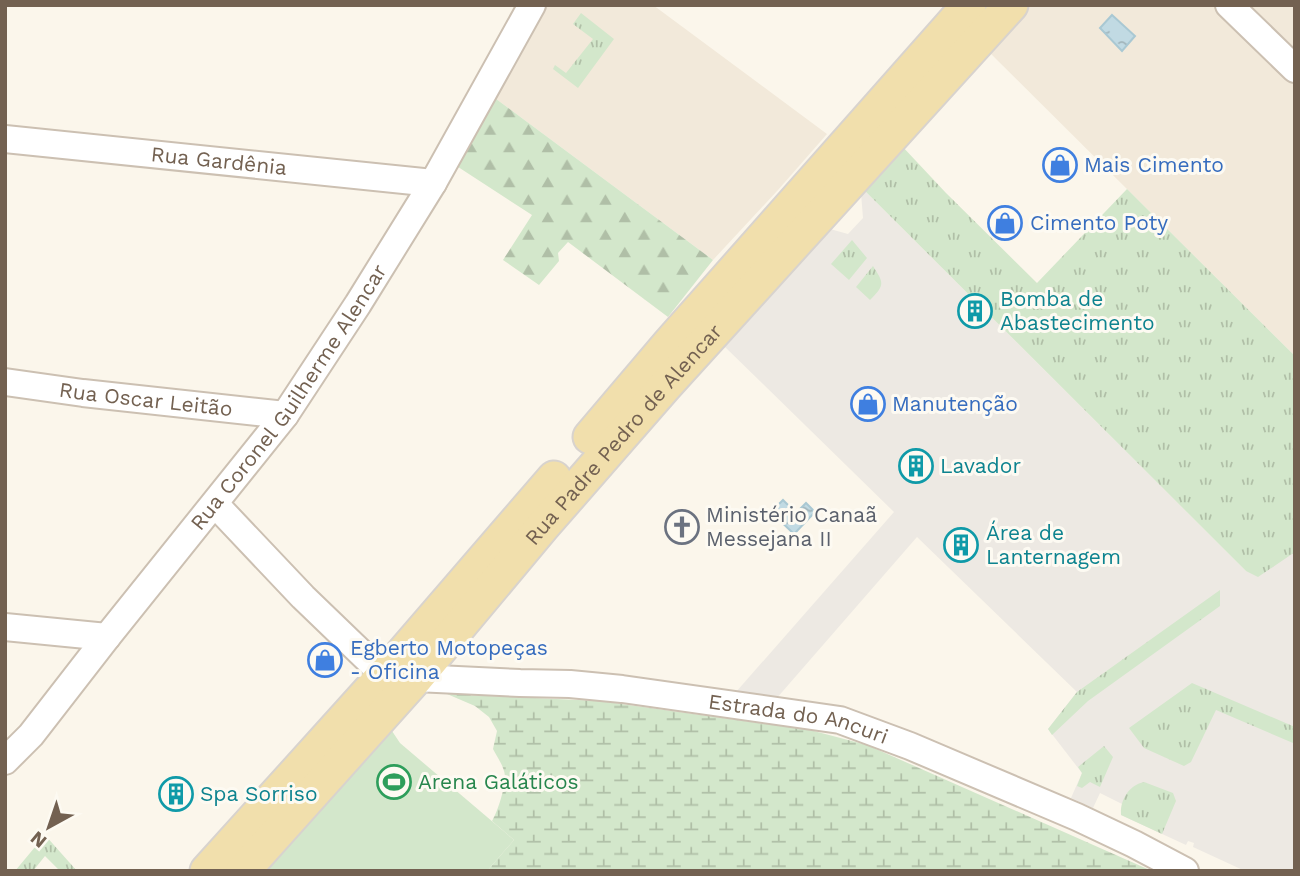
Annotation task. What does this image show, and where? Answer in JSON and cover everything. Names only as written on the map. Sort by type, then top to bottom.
[{"type":"main road","name":"Rua Padre Pedro de Alencar","points":[[811,205],[970,5]]},
{"type":"main road","name":"Rua Padre Pedro de Alencar","points":[[243,871],[669,344],[1011,5]]},
{"type":"main road","name":"Rua Padre Pedro de Alencar","points":[[207,871],[400,676]]},
{"type":"street","name":"Rua Coronel Guilherme Alencar","points":[[5,761],[32,735],[285,415],[433,183],[531,5]]},
{"type":"street","points":[[1229,5],[1295,69]]},
{"type":"street","name":"Rua Gardênia","points":[[5,139],[433,183]]},
{"type":"street","name":"Rua Oscar Leitão","points":[[5,382],[285,415]]},
{"type":"street","points":[[215,504],[303,597],[400,676]]},
{"type":"street","points":[[5,627],[107,637]]},
{"type":"street","name":"Estrada do Ancuri","points":[[400,676],[622,689],[840,720],[910,746],[1077,817],[1185,871]]},
{"type":"shaded area","points":[[540,5],[653,5],[827,134],[713,260],[488,93]]},
{"type":"shaded area","points":[[1026,5],[1295,5],[1295,356],[987,50]]},
{"type":"shaded area","points":[[864,190],[1246,571],[1295,536],[1295,871],[1245,871],[1193,847],[1194,843],[1188,841],[1186,845],[1121,815],[1122,804],[1100,793],[1093,808],[1071,798],[1082,773],[1048,729],[1077,692],[917,537],[776,699],[736,692],[894,512],[725,347],[830,229],[848,234],[863,218],[861,193]]},
{"type":"green space","points":[[581,13],[614,39],[578,88],[553,69],[555,65],[566,73],[593,39],[573,24]]},
{"type":"green space","points":[[488,93],[713,260],[668,317],[568,242],[558,253],[559,261],[539,285],[503,260],[532,215],[452,163]]},
{"type":"green space","points":[[901,145],[1037,283],[1127,189],[1295,356],[1295,552],[1258,577],[1246,571],[864,190]]},
{"type":"green space","points":[[852,240],[867,258],[849,280],[831,264]]},
{"type":"green space","points":[[873,266],[881,284],[870,300],[856,287]]},
{"type":"green space","points":[[1220,590],[1220,606],[1088,701],[1052,735],[1048,729],[1077,692]]},
{"type":"green space","points":[[1192,683],[1295,727],[1293,743],[1216,710],[1191,762],[1184,766],[1144,748],[1129,728]]},
{"type":"green space","points":[[447,694],[600,701],[810,730],[867,745],[1152,871],[487,871],[514,840],[492,821],[501,799],[505,776],[493,749],[497,731],[489,717],[475,706]]},
{"type":"green space","name":"Arena Galáticos","points":[[390,728],[400,743],[514,840],[487,871],[263,871]]},
{"type":"green space","points":[[1104,746],[1113,757],[1100,787],[1090,782],[1082,788],[1077,786],[1082,773],[1078,767]]},
{"type":"green space","points":[[1144,782],[1173,793],[1176,801],[1162,834],[1121,815],[1126,794],[1134,786]]},
{"type":"green space","points":[[45,835],[77,871],[60,871],[45,856],[33,871],[15,871]]},
{"type":"water","points":[[1112,15],[1135,36],[1122,51],[1100,28]]},
{"type":"water","points":[[783,500],[796,513],[806,503],[815,512],[794,534],[771,512]]},
{"type":"place","name":"Mais Cimento","points":[[1060,165]]},
{"type":"place","name":"Cimento Poty","points":[[1005,223]]},
{"type":"place","name":"Bomba de Abastecimento","points":[[975,311]]},
{"type":"place","name":"Manutenção","points":[[868,404]]},
{"type":"place","name":"Lavador","points":[[916,466]]},
{"type":"place","name":"Ministério Canaã Messejana II","points":[[682,527]]},
{"type":"place","name":"Área de Lanternagem","points":[[961,545]]},
{"type":"place","name":"Egberto Motopeças - Oficina","points":[[325,660]]},
{"type":"place","name":"Arena Galáticos","points":[[394,782]]},
{"type":"place","name":"Spa Sorriso","points":[[176,794]]}]
